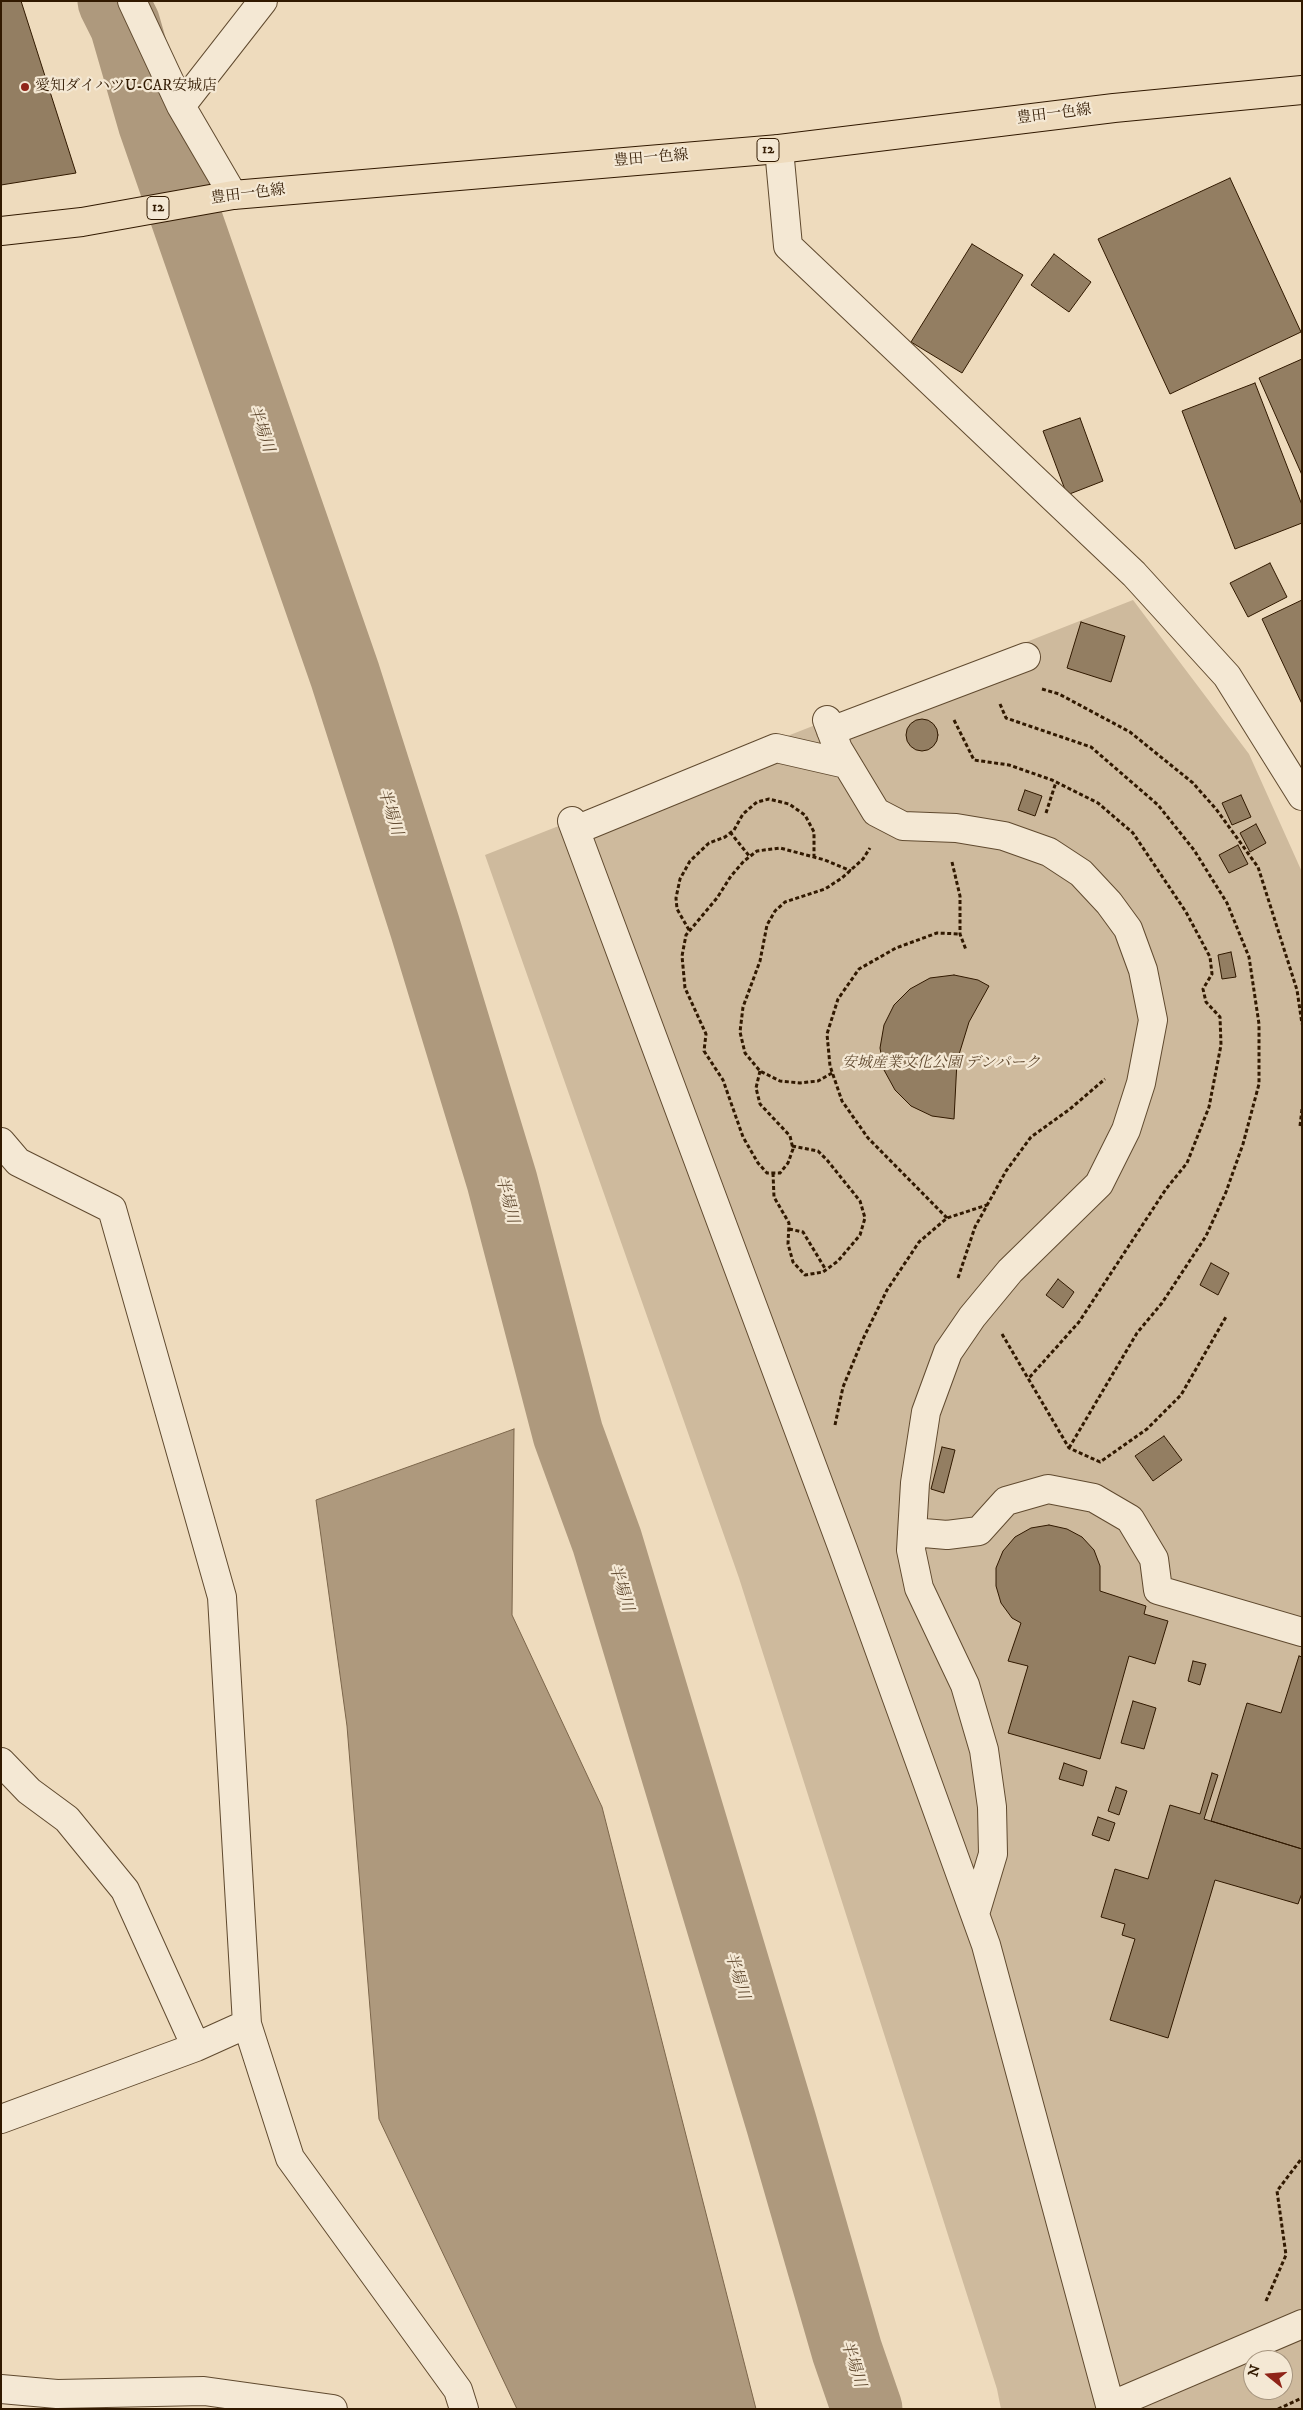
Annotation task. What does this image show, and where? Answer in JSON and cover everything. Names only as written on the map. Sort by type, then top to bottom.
[{"type":"main road","name":"豊田一色線","points":[[1,231],[82,222],[233,195],[779,149],[1114,108],[1302,90]]},
{"type":"street","points":[[132,1],[182,106],[233,195]]},
{"type":"street","points":[[182,106],[263,1]]},
{"type":"street","points":[[779,149],[788,246],[1134,574],[1227,676],[1302,796]]},
{"type":"street","points":[[974,1914],[993,1854],[992,1807],[984,1750],[965,1686],[919,1588],[911,1550],[915,1483],[926,1412],[948,1352],[972,1317],[1010,1271],[1098,1184],[1126,1130],[1140,1083],[1153,1020],[1143,970],[1128,929],[1109,903],[1081,873],[1049,852],[1004,836],[941,828],[903,826],[886,818],[876,812],[846,764],[829,725],[1026,657]]},
{"type":"street","points":[[846,764],[776,748],[574,826],[843,1549],[986,1944],[1111,2407],[1302,2324]]},
{"type":"street","points":[[1,1142],[18,1162],[112,1209],[222,1597],[247,2024],[290,2158],[458,2390],[464,2409]]},
{"type":"street","points":[[912,1532],[947,1535],[979,1531],[1006,1501],[1048,1489],[1094,1498],[1130,1519],[1154,1558],[1158,1590],[1302,1632]]},
{"type":"street","points":[[1,1762],[29,1790],[67,1818],[125,1890],[196,2047]]},
{"type":"street","points":[[1,2119],[196,2047],[247,2024]]},
{"type":"street","points":[[1,2389],[57,2394],[204,2391],[332,2409]]},
{"type":"path","points":[[1026,657],[1036,687],[1059,694],[1130,732],[1194,783],[1216,809],[1258,867],[1297,990],[1302,1024]]},
{"type":"path","points":[[689,930],[677,909],[676,898],[680,879],[690,862],[709,843],[730,832],[743,814],[757,802],[769,799],[789,804],[805,815],[814,832],[814,856]]},
{"type":"path","points":[[832,1073],[818,1081],[800,1083],[780,1082],[760,1071],[745,1052],[740,1032],[743,1006],[760,961],[768,925],[775,911],[786,902],[825,889],[851,871],[863,859],[886,818]]},
{"type":"path","points":[[941,828],[950,850],[960,896],[960,934],[966,950]]},
{"type":"path","points":[[730,832],[750,857]]},
{"type":"path","points":[[760,1071],[756,1088],[760,1104],[790,1136],[793,1149],[788,1163],[780,1173],[767,1174],[758,1163],[743,1137],[723,1080],[704,1051],[706,1034],[685,988],[682,956],[686,935],[717,898],[731,876],[758,851],[780,848],[814,856],[851,871]]},
{"type":"path","points":[[947,1218],[868,1138],[842,1101],[832,1073],[827,1034],[838,999],[859,969],[896,948],[936,933],[960,934]]},
{"type":"path","points":[[957,1281],[975,1227],[1006,1172],[1031,1136],[1070,1109],[1106,1078],[1146,1052]]},
{"type":"path","points":[[1300,1126],[1302,1109]]},
{"type":"path","points":[[773,1173],[774,1196],[789,1223],[788,1244],[793,1262],[805,1275],[826,1270],[838,1261],[860,1235],[865,1218],[860,1201],[818,1151],[792,1146]]},
{"type":"path","points":[[834,1428],[843,1387],[887,1290],[919,1242],[947,1218],[987,1205]]},
{"type":"path","points":[[789,1230],[803,1232],[826,1270]]},
{"type":"path","points":[[990,1295],[993,1312],[1002,1336],[1069,1448],[1100,1462],[1147,1429],[1181,1395],[1227,1315]]},
{"type":"path","points":[[1253,2345],[1271,2286],[1286,2255],[1277,2192],[1302,2158]]},
{"type":"path","points":[[1278,2409],[1302,2398]]},
{"type":"green space","name":"安城産業文化公園 デンパーク","points":[[1133,600],[1249,754],[1302,872],[1302,2409],[1001,2409],[997,2389],[739,1578],[485,855]]},
{"type":"shaded area","points":[[514,1429],[512,1615],[602,1807],[756,2409],[517,2409],[379,2119],[347,1726],[316,1500]]},
{"type":"building","name":"愛知ダイハツU-CAR安城店","points":[[1,1],[21,1],[76,173],[1,185]]},
{"type":"building","points":[[1230,178],[1301,332],[1170,394],[1098,239]]},
{"type":"building","points":[[972,244],[1023,275],[962,373],[911,342]]},
{"type":"building","points":[[1054,254],[1091,282],[1069,312],[1031,285]]},
{"type":"building","points":[[1302,359],[1302,475],[1259,378]]},
{"type":"building","points":[[1255,383],[1302,505],[1302,523],[1235,549],[1182,411]]},
{"type":"building","points":[[1080,418],[1103,481],[1067,495],[1043,431]]},
{"type":"building","points":[[1270,563],[1287,597],[1248,617],[1230,583]]},
{"type":"building","points":[[1302,600],[1302,704],[1262,619]]},
{"type":"building","points":[[1081,622],[1125,636],[1111,682],[1067,668]]},
{"type":"building","points":[[922,719],[928,720],[933,724],[937,729],[937,741],[933,746],[928,750],[922,751],[916,750],[911,746],[907,741],[906,735],[907,729],[911,724],[916,720]]},
{"type":"building","points":[[1025,790],[1042,796],[1035,816],[1018,810]]},
{"type":"building","points":[[1241,795],[1251,817],[1232,825],[1222,803]]},
{"type":"building","points":[[1256,824],[1266,843],[1250,852],[1240,833]]},
{"type":"building","points":[[1238,845],[1248,864],[1229,873],[1219,855]]},
{"type":"building","points":[[1231,952],[1236,977],[1222,979],[1218,955]]},
{"type":"building","points":[[954,975],[978,980],[989,986],[969,1022],[957,1061],[954,1119],[932,1116],[911,1106],[895,1090],[884,1070],[880,1048],[884,1025],[894,1005],[910,989],[930,978]]},
{"type":"building","points":[[1211,1263],[1229,1273],[1218,1295],[1200,1285]]},
{"type":"building","points":[[1058,1279],[1074,1292],[1063,1308],[1046,1295]]},
{"type":"building","points":[[1164,1436],[1182,1460],[1153,1481],[1135,1456]]},
{"type":"building","points":[[942,1447],[955,1450],[944,1493],[931,1489]]},
{"type":"building","points":[[1049,1525],[1067,1529],[1082,1537],[1094,1550],[1100,1566],[1100,1591],[1146,1606],[1144,1614],[1168,1621],[1155,1664],[1129,1656],[1100,1759],[1008,1733],[1028,1666],[1008,1661],[1021,1623],[1012,1618],[1001,1603],[996,1586],[996,1568],[1003,1551],[1015,1537],[1031,1528]]},
{"type":"building","points":[[1299,1656],[1302,1657],[1302,1849],[1211,1821],[1247,1703],[1281,1713]]},
{"type":"building","points":[[1193,1661],[1206,1664],[1200,1685],[1188,1681]]},
{"type":"building","points":[[1133,1701],[1156,1708],[1144,1749],[1121,1743]]},
{"type":"building","points":[[1064,1763],[1087,1771],[1083,1786],[1059,1779]]},
{"type":"building","points":[[1212,1773],[1218,1775],[1204,1819],[1302,1849],[1302,1893],[1298,1904],[1215,1880],[1168,2038],[1110,2020],[1135,1939],[1122,1935],[1125,1924],[1101,1917],[1115,1869],[1148,1879],[1170,1805],[1200,1814]]},
{"type":"building","points":[[1116,1787],[1127,1791],[1119,1815],[1108,1811]]},
{"type":"building","points":[[1098,1817],[1115,1823],[1109,1841],[1092,1835]]},
{"type":"waterway","name":"半場川","points":[[113,1],[125,25],[153,122],[345,675],[425,927],[502,1181],[568,1434],[607,1541],[781,2122],[847,2351],[867,2409]]},
{"type":"place","name":"愛知ダイハツU-CAR安城店","points":[[25,87]]}]
